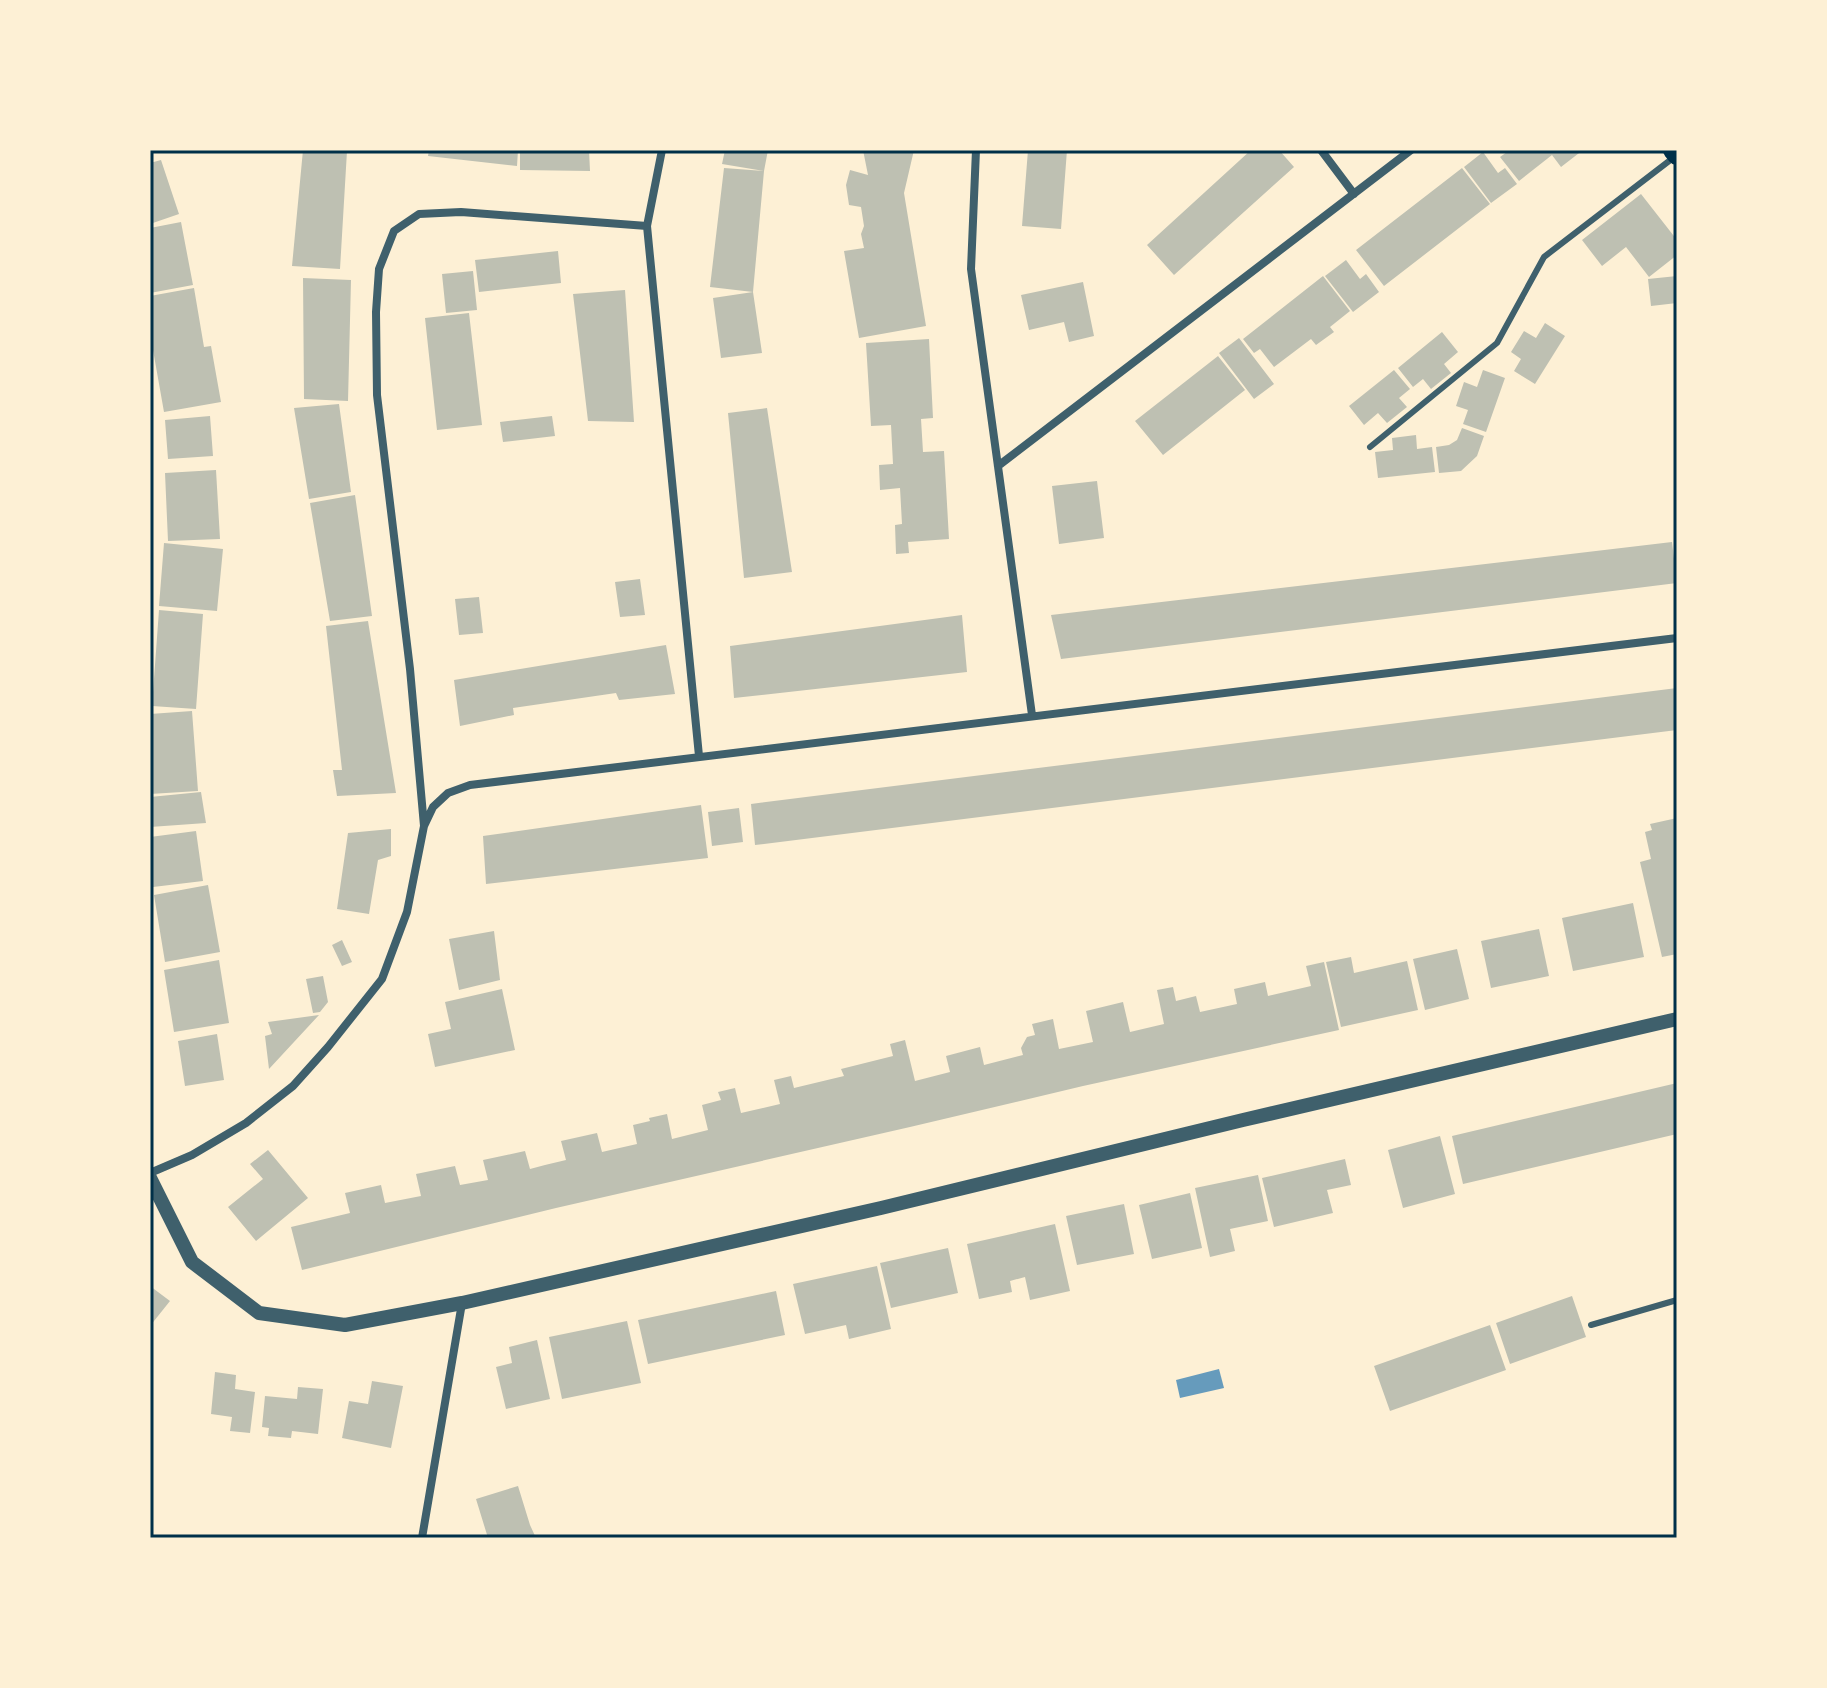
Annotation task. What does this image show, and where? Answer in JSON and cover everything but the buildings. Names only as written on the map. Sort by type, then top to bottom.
[{"type":"street","points":[[662,150],[647,226],[699,756]]},
{"type":"street","points":[[976,150],[971,269],[1032,715]]},
{"type":"street","points":[[1321,150],[1354,194]]},
{"type":"street","points":[[998,466],[1411,150]]},
{"type":"street","points":[[424,826],[410,669],[377,395],[379,269],[394,231],[419,214],[461,212],[647,226]]},
{"type":"street","points":[[1677,638],[470,785],[448,793],[433,807],[424,826],[407,912],[382,979],[337,1035],[293,1086],[246,1123],[150,1176],[192,1262],[259,1313],[345,1325],[462,1303],[881,1208],[1677,1019]]},
{"type":"street","points":[[422,1538],[462,1303]]},
{"type":"lane","points":[[1370,447],[1497,343],[1544,257],[1676,153]]},
{"type":"lane","points":[[1591,1325],[1677,1300]]},
{"type":"water","points":[[1219,1369],[1224,1388],[1180,1398],[1176,1380]]}]
